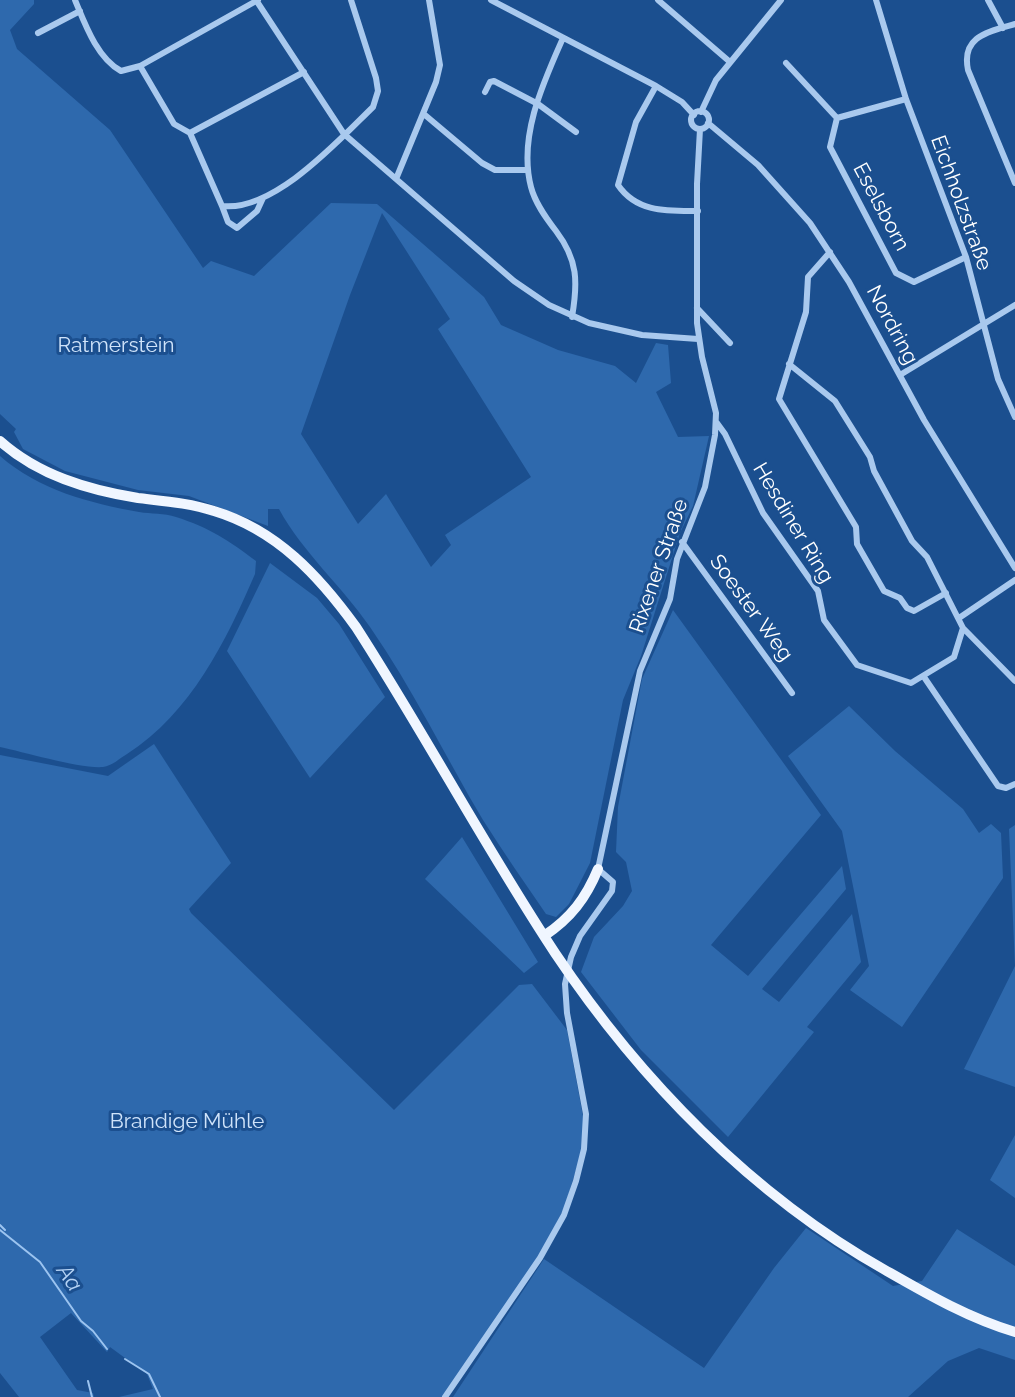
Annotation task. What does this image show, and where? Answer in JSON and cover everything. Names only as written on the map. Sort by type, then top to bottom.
[{"type":"main road","points":[[0,441],[22,458],[60,478],[96,490],[213,510],[267,535],[283,546],[316,576],[356,627],[544,936],[577,984],[637,1060],[736,1162],[785,1204],[846,1249],[929,1296],[970,1316],[1015,1332]]},
{"type":"main road","points":[[544,936],[566,921],[583,901],[598,869]]},
{"type":"street","points":[[75,0],[96,45],[111,65],[121,71],[141,66],[257,0],[344,134],[514,281],[541,300],[573,317],[625,332],[698,339]]},
{"type":"street","points":[[222,206],[263,198],[300,173],[373,107],[378,91],[351,0]]},
{"type":"street","points":[[396,179],[424,115],[440,65],[429,0]]},
{"type":"street","points":[[491,0],[656,86],[682,102],[694,115],[693,125],[700,129],[708,123],[708,116],[701,112]]},
{"type":"street","points":[[658,0],[730,62]]},
{"type":"street","points":[[694,115],[701,112],[716,80],[781,0]]},
{"type":"street","name":"Eichholzstraße","points":[[876,0],[906,99],[966,257],[998,379],[1015,417]]},
{"type":"street","points":[[988,0],[1003,28]]},
{"type":"street","points":[[38,33],[80,11]]},
{"type":"street","points":[[1015,24],[972,41],[967,52],[968,70],[1015,183]]},
{"type":"street","points":[[564,38],[530,131],[528,170],[535,197],[543,213],[560,236],[576,270],[578,287],[573,317]]},
{"type":"street","points":[[786,63],[837,118],[906,99]]},
{"type":"street","points":[[141,66],[174,124],[190,133],[228,222],[237,228],[257,211],[263,198]]},
{"type":"street","points":[[190,133],[304,72]]},
{"type":"street","points":[[485,92],[490,82],[494,81],[538,104],[576,132]]},
{"type":"street","points":[[656,86],[636,122],[618,185],[622,192],[649,209],[698,211]]},
{"type":"street","points":[[424,115],[482,163],[495,170],[528,170]]},
{"type":"street","name":"Eselsborn","points":[[837,118],[830,147],[896,273],[914,282],[966,257]]},
{"type":"street","name":"Nordring","points":[[708,123],[758,165],[810,223],[879,332],[924,420],[1015,568]]},
{"type":"street","name":"Rixener Straße","points":[[598,869],[638,679],[670,599],[682,542],[705,487],[716,422],[698,339],[700,129]]},
{"type":"street","points":[[830,252],[808,277],[806,312],[779,399],[856,526],[857,544],[884,591],[900,598],[912,611],[946,593]]},
{"type":"street","points":[[900,375],[1015,305]]},
{"type":"street","points":[[697,308],[730,343]]},
{"type":"street","points":[[789,364],[836,401],[868,453],[874,471],[912,541],[925,553],[963,628],[1015,681]]},
{"type":"street","name":"Hesdiner Ring","points":[[716,422],[725,434],[763,513],[818,591],[824,620],[857,665],[908,683],[954,657],[963,628]]},
{"type":"street","name":"Soester Weg","points":[[682,542],[792,693]]},
{"type":"street","points":[[959,618],[1015,580]]},
{"type":"street","points":[[924,676],[998,786],[1006,788],[1015,784]]},
{"type":"street","points":[[445,1397],[540,1258],[564,1215],[576,1180],[584,1149],[586,1114],[567,1013],[565,984],[571,957],[580,936],[612,891],[613,882],[598,869]]},
{"type":"green space","name":"Ratmerstein","points":[[0,0],[34,0],[34,4],[10,30],[17,49],[110,130],[203,268],[211,261],[254,276],[331,203],[377,204],[484,297],[501,325],[558,350],[615,366],[636,383],[656,343],[668,345],[671,383],[656,392],[678,437],[709,436],[693,506],[680,533],[641,656],[623,700],[590,863],[569,904],[556,917],[546,914],[483,820],[386,650],[359,612],[299,540],[279,509],[268,509],[268,526],[189,496],[138,490],[65,471],[23,449],[14,432],[16,429],[0,414]],"holes":[[[382,213],[450,319],[438,329],[531,477],[445,535],[451,545],[431,567],[386,494],[358,524],[301,434],[350,295]]]},
{"type":"green space","points":[[0,456],[31,478],[65,493],[120,508],[162,514],[188,521],[209,530],[256,561],[255,574],[232,625],[219,650],[188,697],[150,737],[116,762],[106,766],[93,767],[52,760],[0,747]]},
{"type":"green space","points":[[270,563],[317,598],[339,624],[385,697],[310,778],[227,651]]},
{"type":"green space","points":[[673,610],[821,815],[711,945],[748,976],[842,866],[846,889],[762,989],[779,1002],[852,914],[861,962],[807,1027],[814,1032],[728,1137],[641,1050],[581,972],[594,937],[623,906],[632,891],[626,862],[616,852],[618,807],[642,679]]},
{"type":"green space","points":[[849,706],[895,751],[963,809],[979,833],[991,824],[1001,833],[1003,878],[902,1027],[850,990],[869,966],[842,831],[788,756]]},
{"type":"green space","name":"Brandige Mühle","points":[[154,744],[231,863],[189,909],[191,913],[394,1110],[519,985],[532,984],[567,1030],[585,1127],[582,1150],[565,1206],[540,1256],[442,1397],[119,1397],[153,1389],[147,1374],[110,1347],[107,1352],[71,1313],[40,1337],[77,1390],[93,1393],[94,1397],[19,1397],[0,1373],[0,755],[108,776]]},
{"type":"green space","points":[[1015,825],[1015,966],[1009,829]]},
{"type":"green space","points":[[462,837],[538,962],[524,973],[425,879]]},
{"type":"green space","points":[[1015,966],[1015,1087],[964,1069]]},
{"type":"green space","points":[[1015,1135],[1015,1198],[990,1180]]},
{"type":"green space","points":[[806,1228],[893,1286],[922,1281],[957,1229],[1015,1266],[1015,1360],[979,1348],[948,1361],[908,1397],[453,1397],[544,1259],[704,1368],[774,1268]]},
{"type":"waterway","name":"Aa","points":[[0,1225],[5,1230]]},
{"type":"waterway","name":"Aa","points":[[0,1230],[40,1262],[81,1321],[93,1331],[107,1349]]},
{"type":"waterway","name":"Aa","points":[[125,1359],[149,1374],[160,1397]]},
{"type":"waterway","points":[[88,1381],[92,1397]]}]
